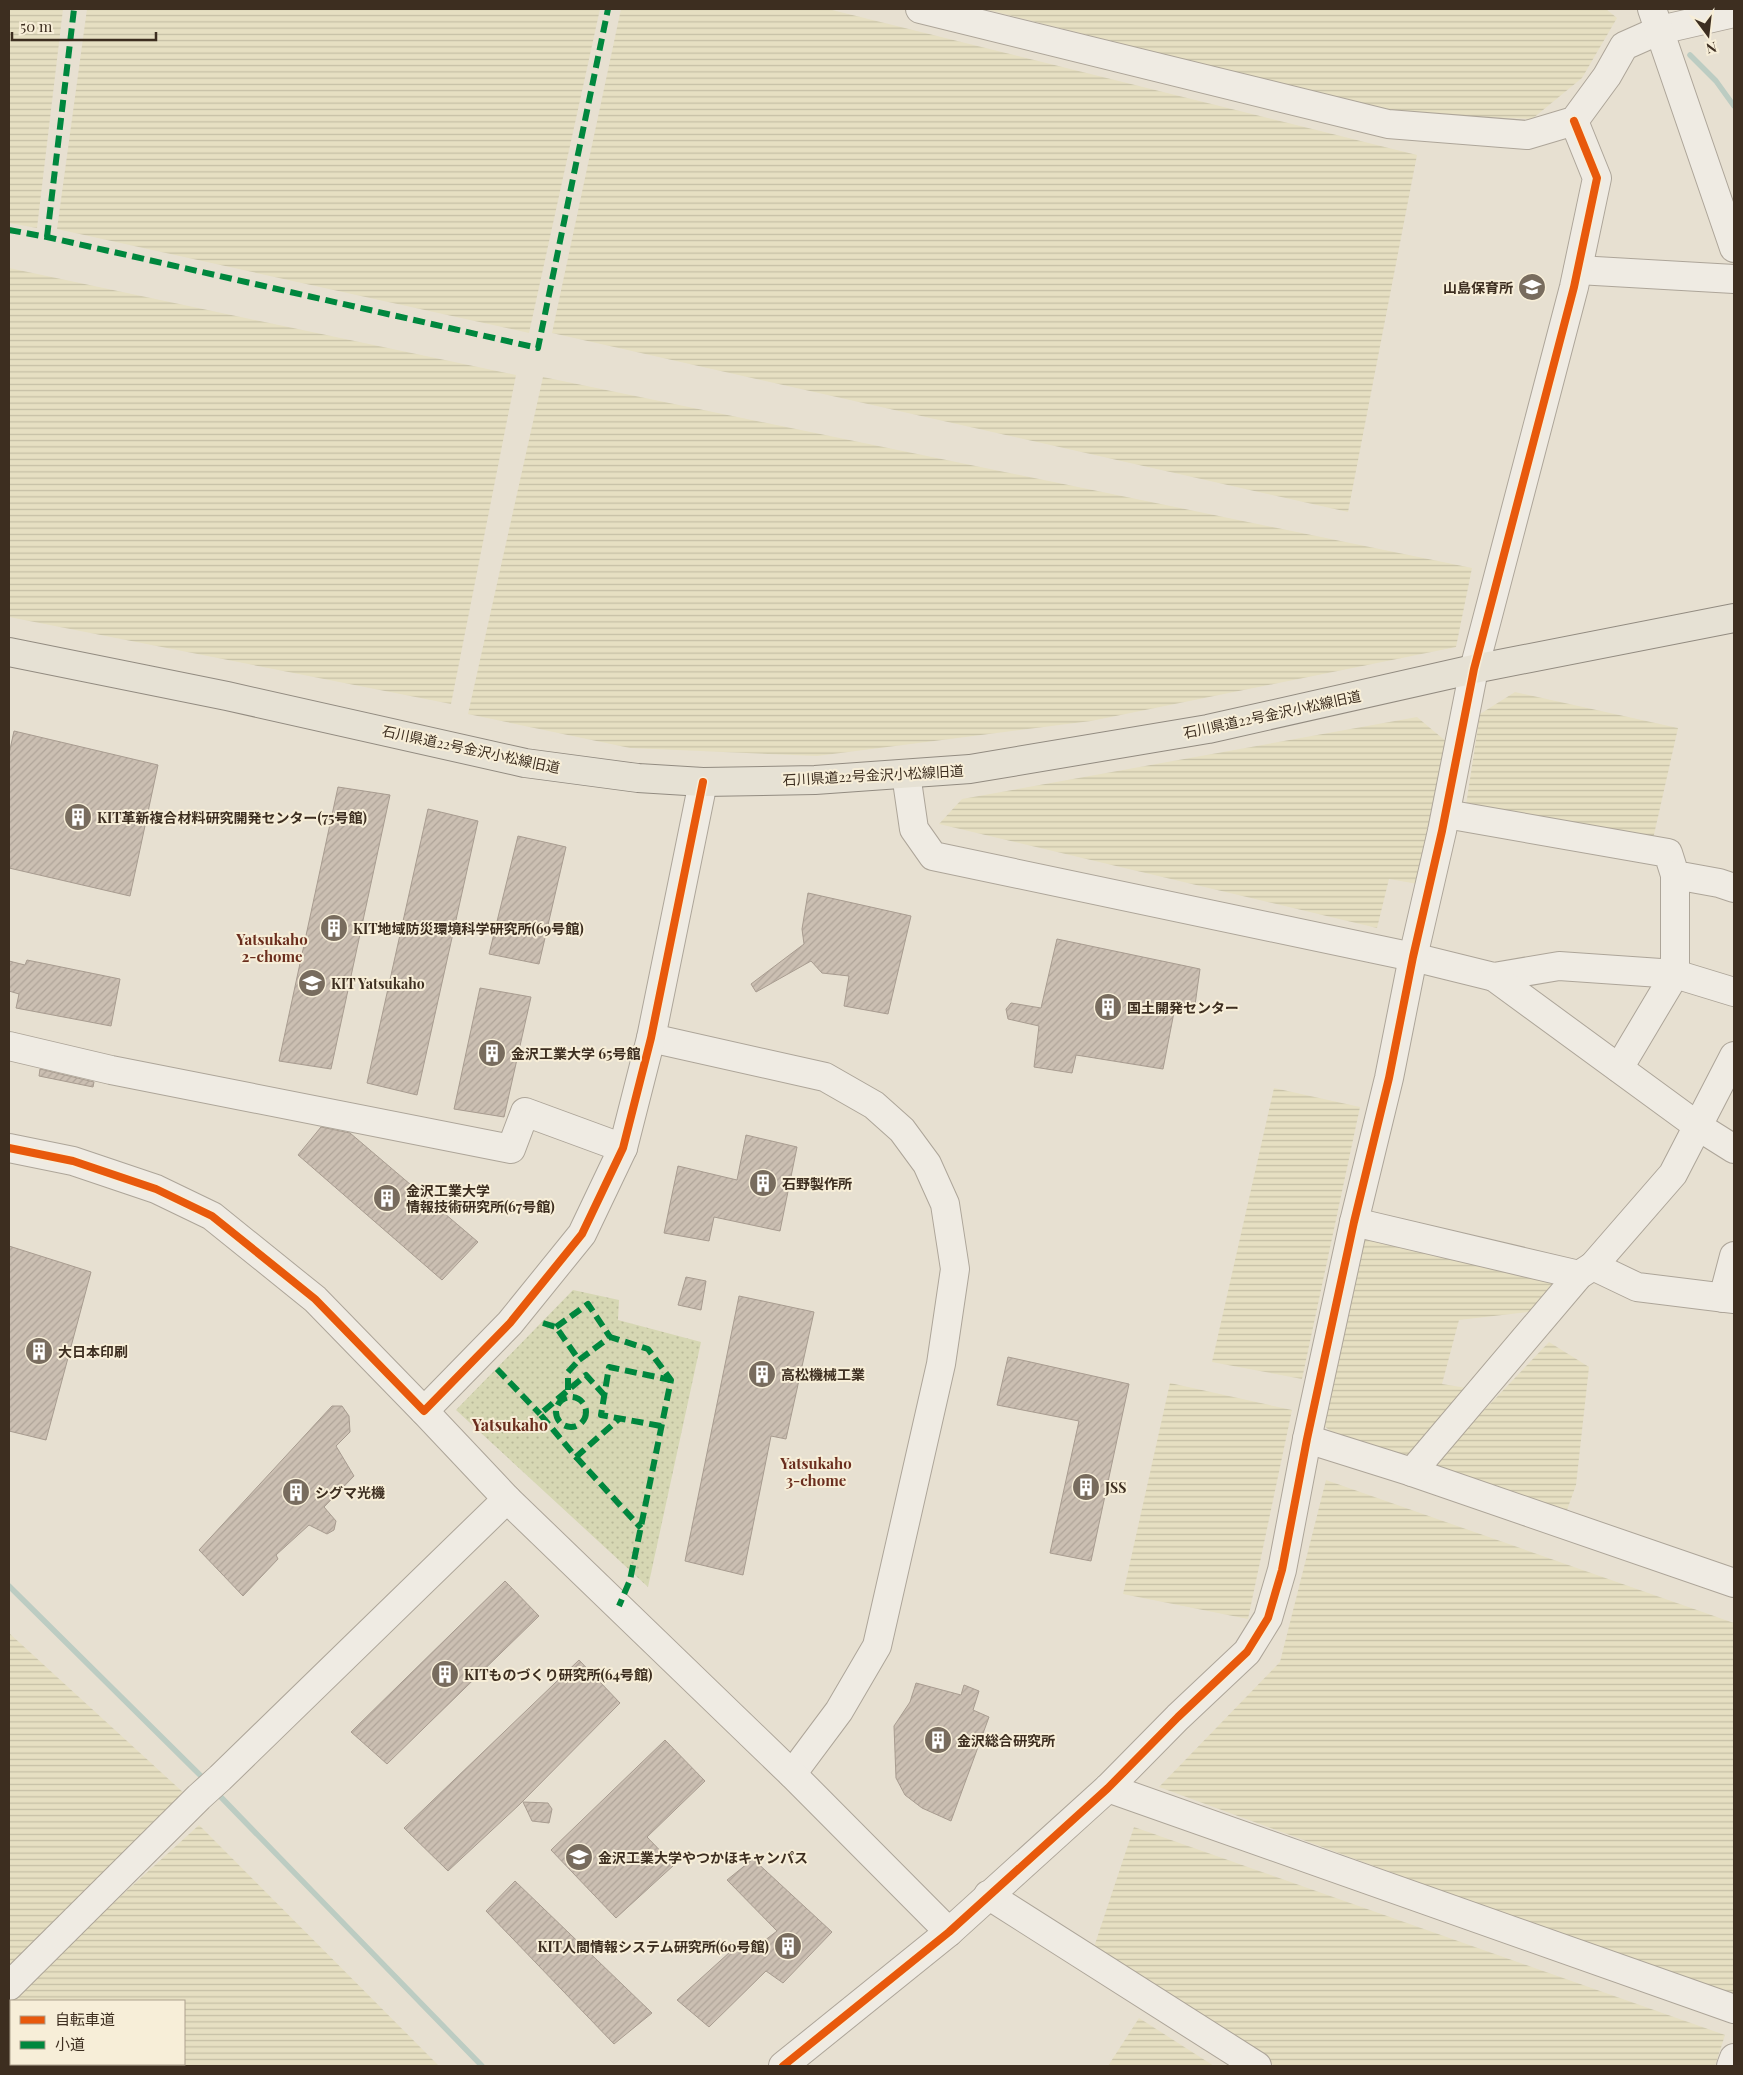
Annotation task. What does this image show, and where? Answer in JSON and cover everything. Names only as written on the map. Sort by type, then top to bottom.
[{"type":"main road","name":"石川県道22号金沢小松線旧道","points":[[9,652],[218,694],[525,763],[638,778],[703,782],[815,780],[970,769],[1208,729],[1474,669],[1734,618]]},
{"type":"street","points":[[920,9],[1388,124],[1527,135],[1574,121],[1607,76],[1624,46],[1656,19],[1734,13]]},
{"type":"street","points":[[1656,19],[1734,248]]},
{"type":"street","points":[[782,2066],[949,1932],[1108,1788],[1178,1717],[1247,1652],[1268,1618],[1282,1570],[1307,1438],[1354,1222],[1389,1078],[1413,957],[1446,814],[1474,669],[1578,270],[1597,178],[1574,121]]},
{"type":"street","points":[[1578,270],[1734,278]]},
{"type":"street","points":[[906,774],[914,829],[933,856],[1413,957],[1494,977],[1699,1127],[1734,1149]]},
{"type":"street","points":[[424,1411],[510,1323],[582,1234],[623,1148],[651,1038],[703,782]]},
{"type":"street","points":[[1446,814],[1668,853],[1675,875],[1675,974],[1619,1068]]},
{"type":"street","points":[[1675,875],[1719,883],[1734,888]]},
{"type":"street","points":[[1494,977],[1559,966],[1675,974],[1734,992]]},
{"type":"street","points":[[651,1038],[825,1077],[874,1105],[902,1130],[927,1164],[944,1204],[955,1269],[941,1364],[877,1646],[839,1711],[792,1774]]},
{"type":"street","points":[[9,1046],[111,1070],[511,1149],[525,1112],[623,1148]]},
{"type":"street","points":[[1412,1472],[1586,1270],[1673,1174],[1699,1127],[1734,1056]]},
{"type":"street","points":[[9,1148],[73,1161],[156,1188],[212,1216],[315,1299],[507,1499],[792,1774],[949,1932]]},
{"type":"street","points":[[1354,1222],[1586,1270],[1637,1286],[1728,1299],[1734,1256]]},
{"type":"street","points":[[1307,1438],[1412,1472],[1734,1583]]},
{"type":"street","points":[[9,1986],[199,1796],[220,1778],[507,1499]]},
{"type":"street","points":[[1108,1788],[1734,2009]]},
{"type":"street","points":[[988,1895],[1257,2066]]},
{"type":"street","points":[[1731,2066],[1734,2058]]},
{"type":"shaded area","points":[[9,9],[63,9],[37,228],[9,223]]},
{"type":"shaded area","points":[[87,9],[600,9],[529,333],[57,229]]},
{"type":"shaded area","points":[[621,9],[828,9],[1417,155],[1348,512],[552,333]]},
{"type":"shaded area","points":[[984,9],[1606,9],[1617,18],[1582,78],[1532,119],[1397,113]]},
{"type":"shaded area","points":[[9,268],[516,375],[451,704],[9,617]]},
{"type":"shaded area","points":[[543,377],[1472,568],[1456,647],[1091,721],[817,756],[630,748],[468,714]]},
{"type":"shaded area","points":[[1515,692],[1678,728],[1651,848],[1466,805],[1480,714]]},
{"type":"shaded area","points":[[1417,717],[1448,743],[1418,884],[1389,879],[1377,928],[939,824],[962,799]]},
{"type":"shaded area","points":[[1274,1088],[1360,1107],[1302,1379],[1212,1362]]},
{"type":"shaded area","points":[[1365,1234],[1559,1281],[1536,1311],[1459,1320],[1442,1384],[1473,1389],[1410,1456],[1337,1437],[1321,1423]]},
{"type":"shaded area","points":[[1549,1342],[1589,1367],[1576,1485],[1567,1510],[1432,1465]]},
{"type":"shaded area","points":[[1170,1383],[1292,1410],[1248,1619],[1123,1594]]},
{"type":"shaded area","points":[[1326,1480],[1734,1623],[1734,1998],[1159,1787],[1280,1662]]},
{"type":"shaded area","points":[[9,1633],[186,1795],[9,1969]]},
{"type":"shaded area","points":[[199,1825],[439,2066],[47,2066],[185,2065],[185,2000],[10,2000],[10,2028],[9,1998]]},
{"type":"shaded area","points":[[1134,1827],[1725,2035],[1715,2066],[1275,2066],[1093,1950]]},
{"type":"shaded area","points":[[1139,2018],[1214,2066],[1108,2066]]},
{"type":"green space","points":[[573,1290],[619,1300],[618,1320],[701,1342],[648,1587],[456,1410]]},
{"type":"building","name":"KIT革新複合材料研究開発センター(75号館)","points":[[14,731],[158,765],[130,896],[9,868],[9,754]]},
{"type":"building","name":"KIT地域防災環境科学研究所(69号館)","points":[[338,787],[390,795],[331,1069],[279,1061]]},
{"type":"building","points":[[428,809],[478,821],[417,1095],[367,1083]]},
{"type":"building","points":[[518,836],[566,847],[539,964],[489,954]]},
{"type":"building","points":[[808,893],[911,916],[888,1014],[844,1006],[849,976],[822,973],[811,961],[756,992],[751,984],[804,944],[802,929]]},
{"type":"building","name":"国土開発センター","points":[[1057,939],[1200,969],[1195,1005],[1176,1002],[1163,1069],[1076,1055],[1072,1073],[1034,1067],[1039,1026],[1008,1019],[1006,1009],[1011,1003],[1041,1008]]},
{"type":"building","points":[[27,960],[120,979],[111,1026],[16,1008],[19,994],[9,991],[9,961],[25,965]]},
{"type":"building","name":"金沢工業大学 65号館","points":[[480,988],[531,997],[504,1117],[454,1109]]},
{"type":"building","points":[[40,1069],[94,1082],[93,1087],[39,1076]]},
{"type":"building","name":"金沢工業大学 情報技術研究所(67号館)","points":[[321,1127],[350,1133],[478,1242],[442,1280],[298,1155]]},
{"type":"building","points":[[746,1135],[797,1147],[780,1231],[714,1217],[709,1241],[664,1233],[678,1166],[737,1180]]},
{"type":"building","name":"大日本印刷","points":[[9,1246],[91,1272],[46,1440],[9,1431]]},
{"type":"building","points":[[686,1277],[706,1281],[701,1310],[678,1305]]},
{"type":"building","name":"高松機械工業","points":[[739,1296],[814,1312],[786,1439],[771,1436],[743,1575],[685,1561]]},
{"type":"building","name":"JSS","points":[[1008,1357],[1129,1384],[1091,1561],[1050,1553],[1079,1421],[997,1405]]},
{"type":"building","name":"シグマ光機","points":[[332,1406],[342,1406],[349,1416],[350,1432],[336,1446],[354,1476],[324,1507],[336,1521],[334,1530],[327,1534],[309,1525],[276,1555],[278,1559],[243,1596],[199,1550]]},
{"type":"building","name":"KITものづくり研究所(64号館)","points":[[505,1581],[539,1616],[387,1764],[351,1732]]},
{"type":"building","points":[[579,1660],[620,1703],[519,1805],[448,1871],[404,1828]]},
{"type":"building","name":"金沢総合研究所","points":[[916,1683],[961,1695],[964,1685],[979,1691],[973,1710],[989,1717],[951,1821],[922,1808],[905,1795],[896,1778],[894,1726],[910,1702]]},
{"type":"building","points":[[665,1740],[705,1781],[647,1837],[674,1865],[616,1918],[551,1850]]},
{"type":"building","points":[[523,1802],[548,1803],[552,1809],[549,1823],[532,1821]]},
{"type":"building","name":"KIT人間情報システム研究所(60号館)","points":[[753,1859],[832,1932],[783,1983],[766,1971],[709,2027],[677,2000],[741,1942],[751,1951],[777,1931],[727,1880]]},
{"type":"building","points":[[515,1881],[652,2013],[614,2044],[486,1911]]},
{"type":"waterway","points":[[1690,55],[1716,81],[1734,106]]},
{"type":"waterway","points":[[9,1586],[206,1781]]},
{"type":"waterway","points":[[216,1792],[482,2066]]},
{"type":"marked path","points":[[47,237],[74,9]]},
{"type":"marked path","points":[[9,230],[538,348],[608,9]]},
{"type":"marked path","points":[[556,1327],[588,1304],[610,1337]]},
{"type":"marked path","points":[[543,1323],[556,1327],[579,1360],[610,1337],[648,1349],[671,1380],[630,1580],[619,1606]]},
{"type":"marked path","points":[[568,1390],[568,1372],[579,1360]]},
{"type":"marked path","points":[[661,1426],[601,1415],[609,1367],[671,1380]]},
{"type":"marked path","points":[[497,1369],[540,1414]]},
{"type":"marked path","points":[[605,1396],[586,1375],[540,1414],[576,1457],[620,1418]]},
{"type":"marked path","points":[[571,1397],[582,1401],[586,1412],[582,1423],[571,1427],[560,1423],[556,1412],[560,1401],[571,1397]]},
{"type":"marked path","points":[[576,1457],[641,1528]]},
{"type":"cycle path","points":[[783,2066],[949,1932],[1108,1788],[1178,1717],[1247,1652],[1268,1618],[1282,1570],[1307,1439],[1354,1222],[1389,1078],[1413,957],[1442,831],[1474,669],[1574,287],[1597,178],[1574,121]]},
{"type":"cycle path","points":[[9,1148],[73,1161],[156,1189],[212,1216],[315,1299],[424,1411],[510,1323],[582,1234],[623,1148],[651,1038],[703,782]]},
{"type":"place","name":"山島保育所","points":[[1532,287]]},
{"type":"place","name":"KIT革新複合材料研究開発センター(75号館)","points":[[78,817]]},
{"type":"place","name":"KIT地域防災環境科学研究所(69号館)","points":[[334,928]]},
{"type":"place","name":"KIT Yatsukaho","points":[[312,983]]},
{"type":"place","name":"国土開発センター","points":[[1108,1007]]},
{"type":"place","name":"金沢工業大学 65号館","points":[[492,1053]]},
{"type":"place","name":"石野製作所","points":[[763,1183]]},
{"type":"place","name":"金沢工業大学 情報技術研究所(67号館)","points":[[387,1198]]},
{"type":"place","name":"大日本印刷","points":[[39,1351]]},
{"type":"place","name":"高松機械工業","points":[[762,1374]]},
{"type":"place","name":"JSS","points":[[1086,1487]]},
{"type":"place","name":"シグマ光機","points":[[296,1492]]},
{"type":"place","name":"KITものづくり研究所(64号館)","points":[[445,1674]]},
{"type":"place","name":"金沢総合研究所","points":[[938,1740]]},
{"type":"place","name":"金沢工業大学やつかほキャンパス","points":[[579,1857]]},
{"type":"place","name":"KIT人間情報システム研究所(60号館)","points":[[788,1946]]},
{"type":"district","name":"Yatsukaho 2-chome","points":[[272,948]]},
{"type":"district","name":"Yatsukaho","points":[[510,1424]]},
{"type":"district","name":"Yatsukaho 3-chome","points":[[816,1472]]}]
